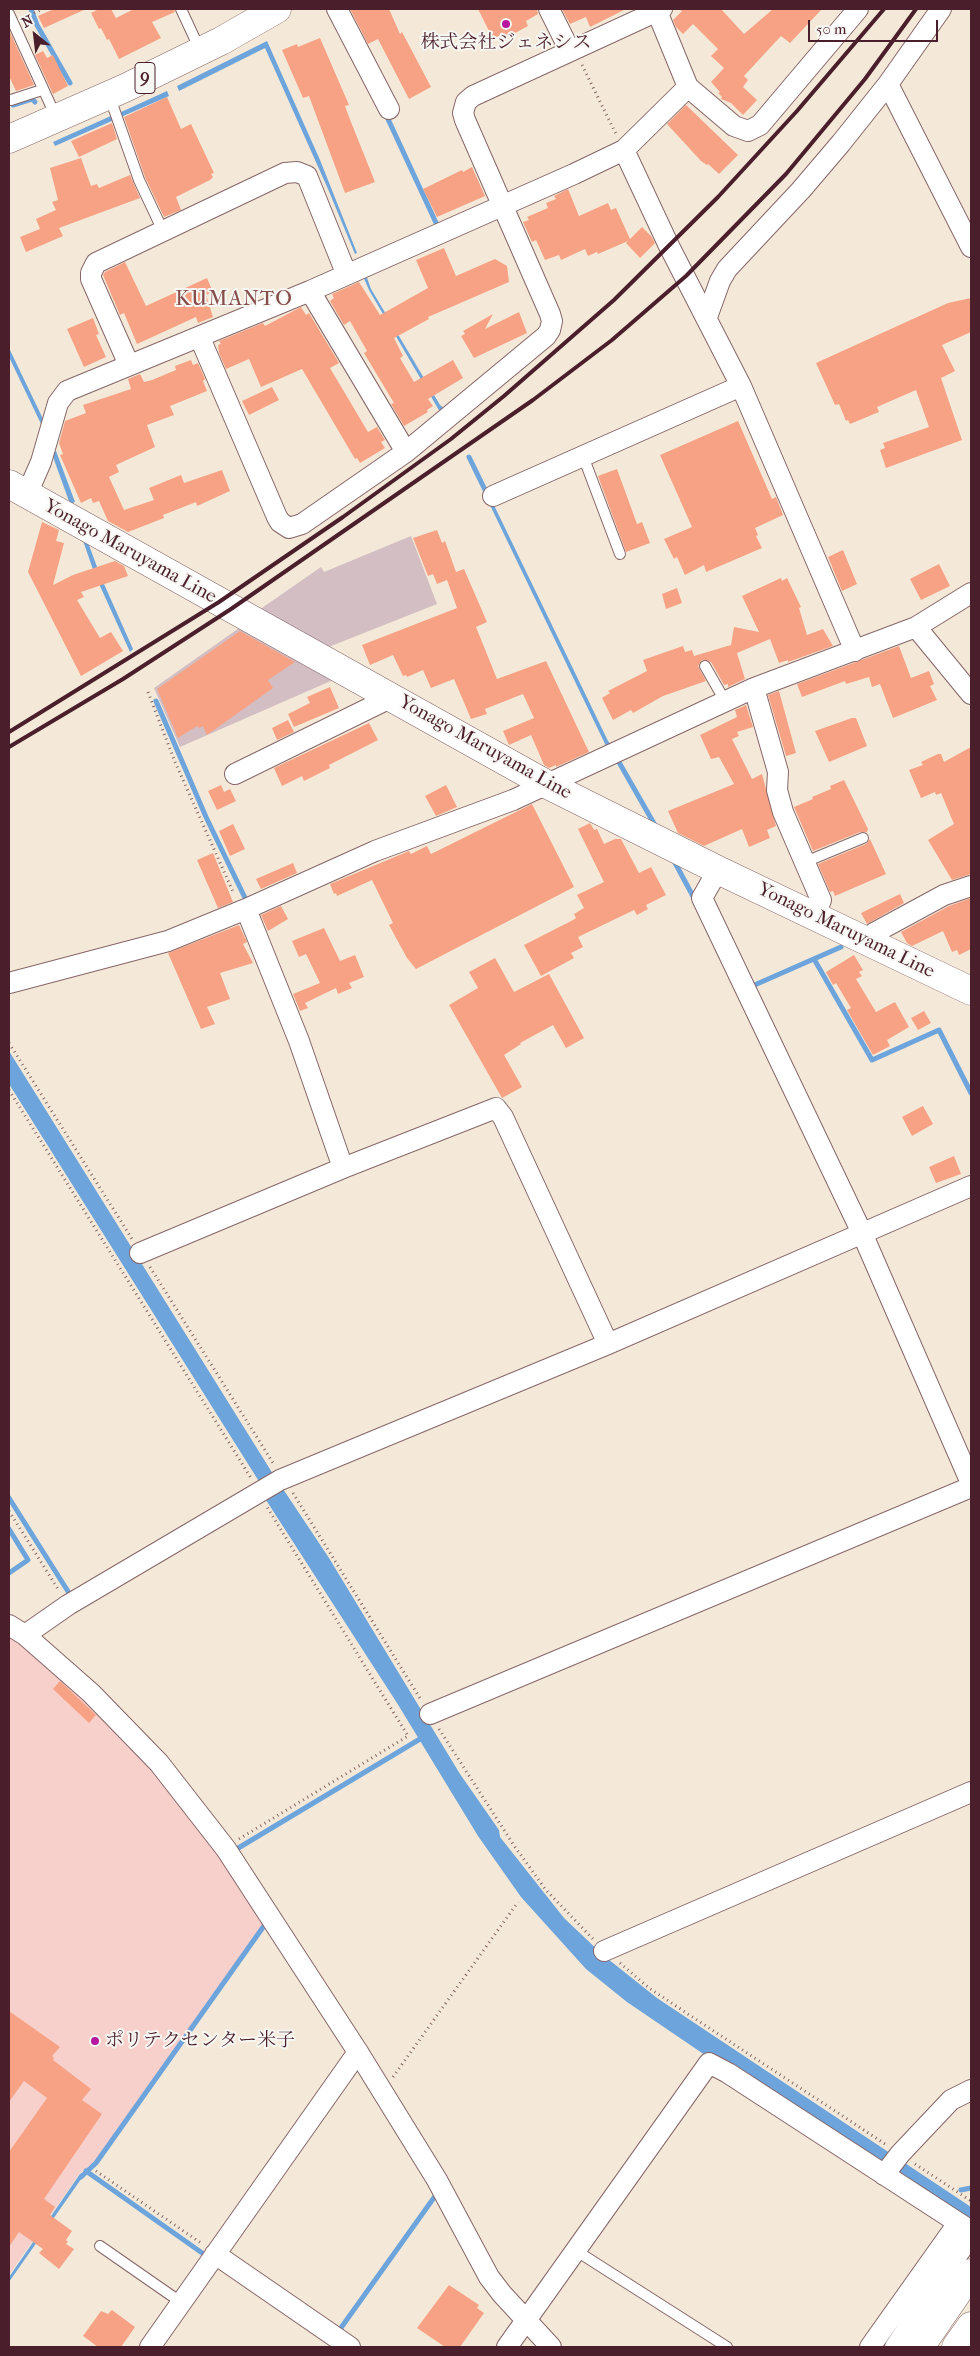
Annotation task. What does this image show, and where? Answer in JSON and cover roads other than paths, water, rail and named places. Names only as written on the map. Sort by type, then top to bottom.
[{"type":"main road","name":"9","points":[[9,139],[109,95],[200,51],[277,9]]},
{"type":"main road","name":"Yonago Maruyama Line","points":[[18,489],[548,785],[718,870],[870,941],[971,991]]},
{"type":"main road","points":[[920,2347],[971,2274]]},
{"type":"main road","points":[[956,2347],[971,2326]]},
{"type":"street","points":[[337,9],[389,109]]},
{"type":"street","points":[[549,9],[572,50]]},
{"type":"street","points":[[200,338],[276,517],[284,525],[295,528],[406,452],[546,336],[550,330],[552,321],[550,314],[504,205],[465,120],[464,106],[472,96],[659,10],[688,87],[738,130],[753,130],[760,125],[858,9]]},
{"type":"street","points":[[707,317],[720,281],[727,269],[801,190],[888,84],[941,9]]},
{"type":"street","points":[[888,84],[971,247]]},
{"type":"street","points":[[18,489],[63,396],[77,386],[200,338],[310,291],[346,273],[504,205],[624,150],[688,87]]},
{"type":"street","points":[[624,150],[741,386],[854,651]]},
{"type":"street","points":[[130,365],[93,284],[91,273],[96,264],[285,173],[303,173],[310,184],[346,273]]},
{"type":"street","points":[[310,291],[406,452]]},
{"type":"street","points":[[492,496],[741,386]]},
{"type":"street","points":[[9,982],[168,941],[375,851],[513,800],[548,785],[754,688],[916,626],[971,593]]},
{"type":"street","points":[[916,626],[971,694]]},
{"type":"street","points":[[754,688],[778,772],[777,790],[782,812],[821,900],[815,916]]},
{"type":"street","points":[[235,774],[392,697]]},
{"type":"street","points":[[718,870],[702,898],[862,1233],[971,1483]]},
{"type":"street","points":[[870,941],[874,933],[918,909],[944,895],[971,886]]},
{"type":"street","points":[[244,909],[299,1041],[343,1168]]},
{"type":"street","points":[[140,1253],[343,1168],[496,1108],[503,1117],[608,1344]]},
{"type":"street","points":[[551,2347],[529,2316],[490,2277],[437,2180],[358,2052],[226,1850],[159,1764],[91,1693],[24,1629],[282,1479],[608,1344],[971,1186]]},
{"type":"street","points":[[430,1714],[971,1487]]},
{"type":"street","points":[[604,1951],[971,1792]]},
{"type":"street","points":[[150,2347],[358,2052]]},
{"type":"street","points":[[507,2347],[709,2063],[728,2073],[967,2230]]},
{"type":"street","points":[[884,2175],[900,2154],[951,2100],[971,2090]]},
{"type":"street","points":[[870,2347],[967,2230]]},
{"type":"street","points":[[896,2347],[967,2230]]},
{"type":"street","points":[[215,2254],[350,2347]]},
{"type":"lane","points":[[181,9],[200,51]]},
{"type":"lane","points":[[9,14],[56,118]]},
{"type":"lane","points":[[11,100],[42,90]]},
{"type":"lane","points":[[109,95],[139,180],[163,231]]},
{"type":"lane","points":[[583,456],[620,554]]},
{"type":"lane","points":[[706,666],[725,701]]},
{"type":"lane","points":[[805,862],[863,838]]},
{"type":"lane","points":[[100,2246],[182,2303]]},
{"type":"lane","points":[[575,2250],[727,2347]]},
{"type":"water","points":[[267,41],[320,160],[357,253],[355,254],[265,48],[179,91],[177,86]]},
{"type":"water","points":[[167,91],[169,96],[121,117],[119,113]]},
{"type":"water","points":[[113,115],[114,120],[55,146],[53,142]]},
{"type":"water","points":[[366,275],[371,289],[440,405],[445,409],[440,412],[369,290],[363,276]]},
{"type":"water","points":[[9,348],[44,421],[41,424],[9,357]]},
{"type":"water","points":[[56,451],[75,502],[70,504],[52,454]]},
{"type":"water","points":[[491,499],[612,746],[607,748],[488,501]]},
{"type":"water","points":[[86,537],[100,575],[133,649],[130,652],[95,575],[82,538]]},
{"type":"water","points":[[9,1051],[273,1474],[329,1558],[460,1774],[499,1830],[500,1837],[564,1918],[603,1955],[657,1998],[971,2207],[971,2227],[702,2053],[627,2002],[586,1969],[521,1897],[478,1836],[397,1703],[266,1500],[260,1483],[9,1084]]},
{"type":"water","points":[[86,2171],[9,2282],[9,2277],[80,2174]]},
{"type":"waterway","points":[[31,9],[37,25],[70,83]]},
{"type":"waterway","points":[[13,105],[32,99],[35,102]]},
{"type":"waterway","points":[[388,119],[437,225]]},
{"type":"waterway","points":[[469,457],[487,494]]},
{"type":"waterway","points":[[156,701],[206,817],[247,902]]},
{"type":"waterway","points":[[616,757],[656,827]]},
{"type":"waterway","points":[[673,859],[695,900]]},
{"type":"waterway","points":[[750,987],[841,947]]},
{"type":"waterway","points":[[814,959],[872,1060],[939,1030],[971,1093]]},
{"type":"waterway","points":[[9,1498],[69,1593]]},
{"type":"waterway","points":[[9,1529],[28,1560],[9,1573]]},
{"type":"waterway","points":[[235,1850],[425,1736]]},
{"type":"waterway","points":[[81,2177],[96,2163],[266,1923]]},
{"type":"waterway","points":[[86,2171],[205,2255]]},
{"type":"waterway","points":[[961,2190],[971,2188]]},
{"type":"waterway","points":[[338,2332],[438,2192]]},
{"type":"railway","points":[[9,732],[219,602],[343,517],[451,439],[504,396],[614,300],[718,197],[797,111],[884,9]]},
{"type":"railway","points":[[9,747],[123,679],[231,609],[533,400],[612,340],[686,276],[786,174],[865,79],[916,9]]},
{"type":"place","name":"株式会社ジェネシス","points":[[506,24]]},
{"type":"place","name":"ポリテクセンター米子","points":[[95,2041]]},
{"type":"district","name":"KUMANTO","points":[[234,300]]}]
